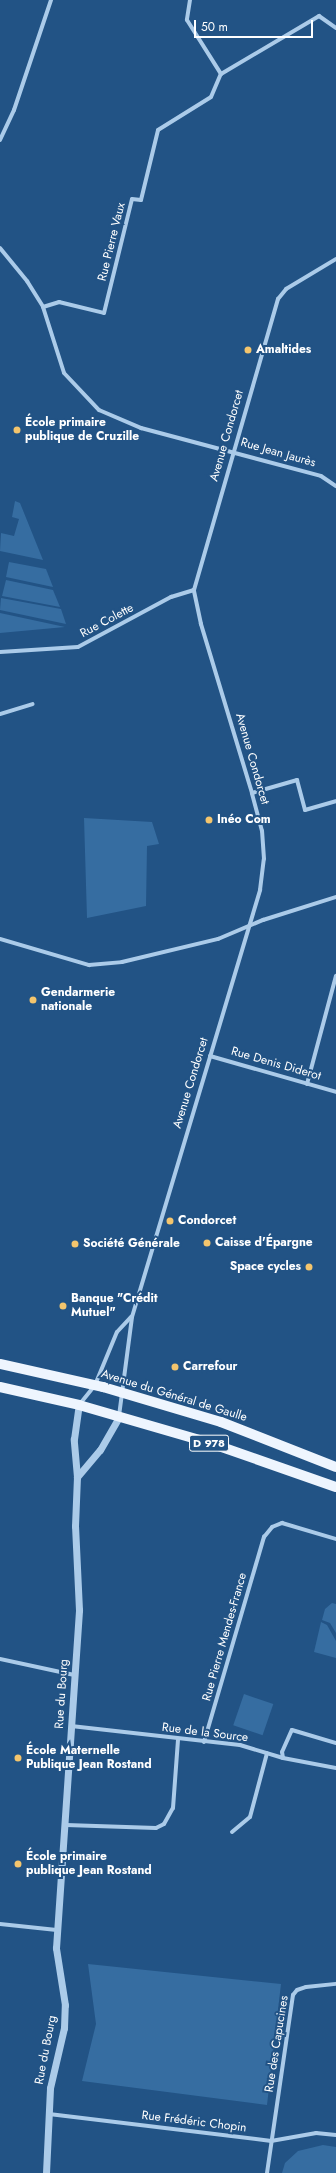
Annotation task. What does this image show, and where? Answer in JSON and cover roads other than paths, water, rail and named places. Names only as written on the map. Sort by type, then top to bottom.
[{"type":"main road","name":"Avenue du Général de Gaulle","points":[[0,1364],[95,1385],[220,1422],[336,1467]]},
{"type":"main road","name":"D 978","points":[[0,1387],[79,1405],[213,1444],[336,1487]]},
{"type":"street","points":[[0,140],[14,110],[51,0]]},
{"type":"street","points":[[190,0],[187,20],[221,74],[319,16],[336,28]]},
{"type":"street","name":"Rue Pierre Vaux","points":[[43,307],[59,302],[104,313],[132,199],[141,200],[158,130],[211,97],[221,74]]},
{"type":"street","name":"Rue Jean Jaurès","points":[[0,248],[27,282],[43,307],[64,373],[99,410],[141,428],[232,450],[321,476],[336,486]]},
{"type":"street","name":"Avenue Condorcet","points":[[119,1417],[121,1392],[132,1317],[247,927],[260,890],[264,859],[262,831],[201,624],[194,590],[232,450],[278,299],[286,289],[336,258]]},
{"type":"street","name":"Rue Colette","points":[[0,652],[78,647],[171,597],[194,590]]},
{"type":"street","points":[[0,714],[33,704]]},
{"type":"street","points":[[252,793],[297,780],[305,810],[336,801]]},
{"type":"street","points":[[0,939],[89,964],[157,955],[218,938],[336,897]]},
{"type":"street","points":[[306,1084],[336,976]]},
{"type":"street","name":"Rue Denis Diderot","points":[[210,1056],[336,1092]]},
{"type":"street","name":"Avenue Condorcet","points":[[79,1405],[95,1385],[117,1332],[132,1317]]},
{"type":"street","name":"Rue du Bourg","points":[[46,2173],[50,2088],[64,2028],[65,2005],[56,1948],[66,1825],[79,1610],[75,1526],[77,1478],[74,1439],[79,1405]]},
{"type":"street","points":[[77,1478],[100,1450],[119,1417]]},
{"type":"street","name":"Rue Pierre Mendes-France","points":[[204,1742],[264,1537],[272,1527],[282,1523],[336,1539]]},
{"type":"street","points":[[0,1659],[74,1675]]},
{"type":"street","name":"Rue de la Source","points":[[71,1726],[99,1727],[178,1740],[240,1746],[283,1758],[336,1768]]},
{"type":"street","points":[[283,1758],[282,1752],[292,1730],[336,1743]]},
{"type":"street","points":[[66,1825],[156,1828],[164,1824],[173,1808],[178,1740]]},
{"type":"street","points":[[232,1832],[250,1817],[267,1753]]},
{"type":"street","points":[[0,1924],[57,1930]]},
{"type":"street","name":"Rue des Capucines","points":[[267,2173],[293,1995],[297,1990],[306,1987],[336,1984]]},
{"type":"street","name":"Rue Frédéric Chopin","points":[[49,2114],[271,2141],[316,2133],[336,2135]]},
{"type":"place","name":"Amaltides","points":[[248,350]]},
{"type":"place","name":"École primaire publique de Cruzille","points":[[17,430]]},
{"type":"place","name":"Inéo Com","points":[[209,820]]},
{"type":"place","name":"Gendarmerie nationale","points":[[33,1000]]},
{"type":"place","name":"Condorcet","points":[[170,1221]]},
{"type":"place","name":"Caisse d'Épargne","points":[[207,1243]]},
{"type":"place","name":"Société Générale","points":[[75,1244]]},
{"type":"place","name":"Space cycles","points":[[309,1267]]},
{"type":"place","name":"Banque \"Crédit Mutuel\"","points":[[63,1306]]},
{"type":"place","name":"Carrefour","points":[[175,1367]]},
{"type":"place","name":"École Maternelle Publique Jean Rostand","points":[[18,1758]]},
{"type":"place","name":"École primaire publique Jean Rostand","points":[[18,1864]]}]
